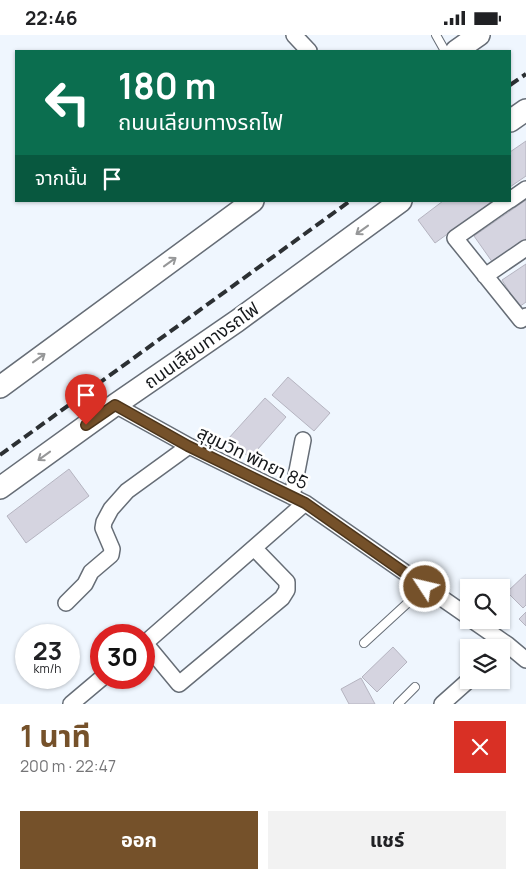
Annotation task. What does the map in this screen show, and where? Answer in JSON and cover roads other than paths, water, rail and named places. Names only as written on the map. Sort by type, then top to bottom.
[{"type":"street","points":[[294,35],[309,50]]},
{"type":"street","points":[[457,50],[479,35]]},
{"type":"street","points":[[511,120],[526,110]]},
{"type":"street","points":[[511,200],[526,189]]},
{"type":"street","points":[[0,387],[252,202]]},
{"type":"street","name":"ถนนเลียบทางรถไฟ","points":[[0,488],[115,405],[237,321],[400,202]]},
{"type":"street","points":[[508,202],[456,237],[521,320],[526,316]]},
{"type":"street","points":[[485,276],[526,248]]},
{"type":"street","name":"สุขุมวิท พัทยา 85","points":[[115,405],[188,446],[298,500],[460,611]]},
{"type":"street","points":[[155,634],[254,548],[298,500],[303,440]]},
{"type":"street","points":[[66,603],[85,584],[91,572],[111,555],[112,549],[103,529],[104,522],[111,509],[127,491],[188,446]]},
{"type":"street","points":[[155,656],[179,684],[282,598],[287,591],[287,582],[254,548]]},
{"type":"street","points":[[483,629],[494,639]]},
{"type":"street","points":[[510,651],[526,660]]},
{"type":"street","points":[[71,704],[90,688]]},
{"type":"street","points":[[442,704],[460,688]]},
{"type":"lane","points":[[436,35],[444,50]]},
{"type":"lane","points":[[364,643],[425,587]]},
{"type":"lane","points":[[398,704],[415,687]]},
{"type":"railway","points":[[511,84],[526,74]]},
{"type":"railway","points":[[0,455],[349,202]]}]
